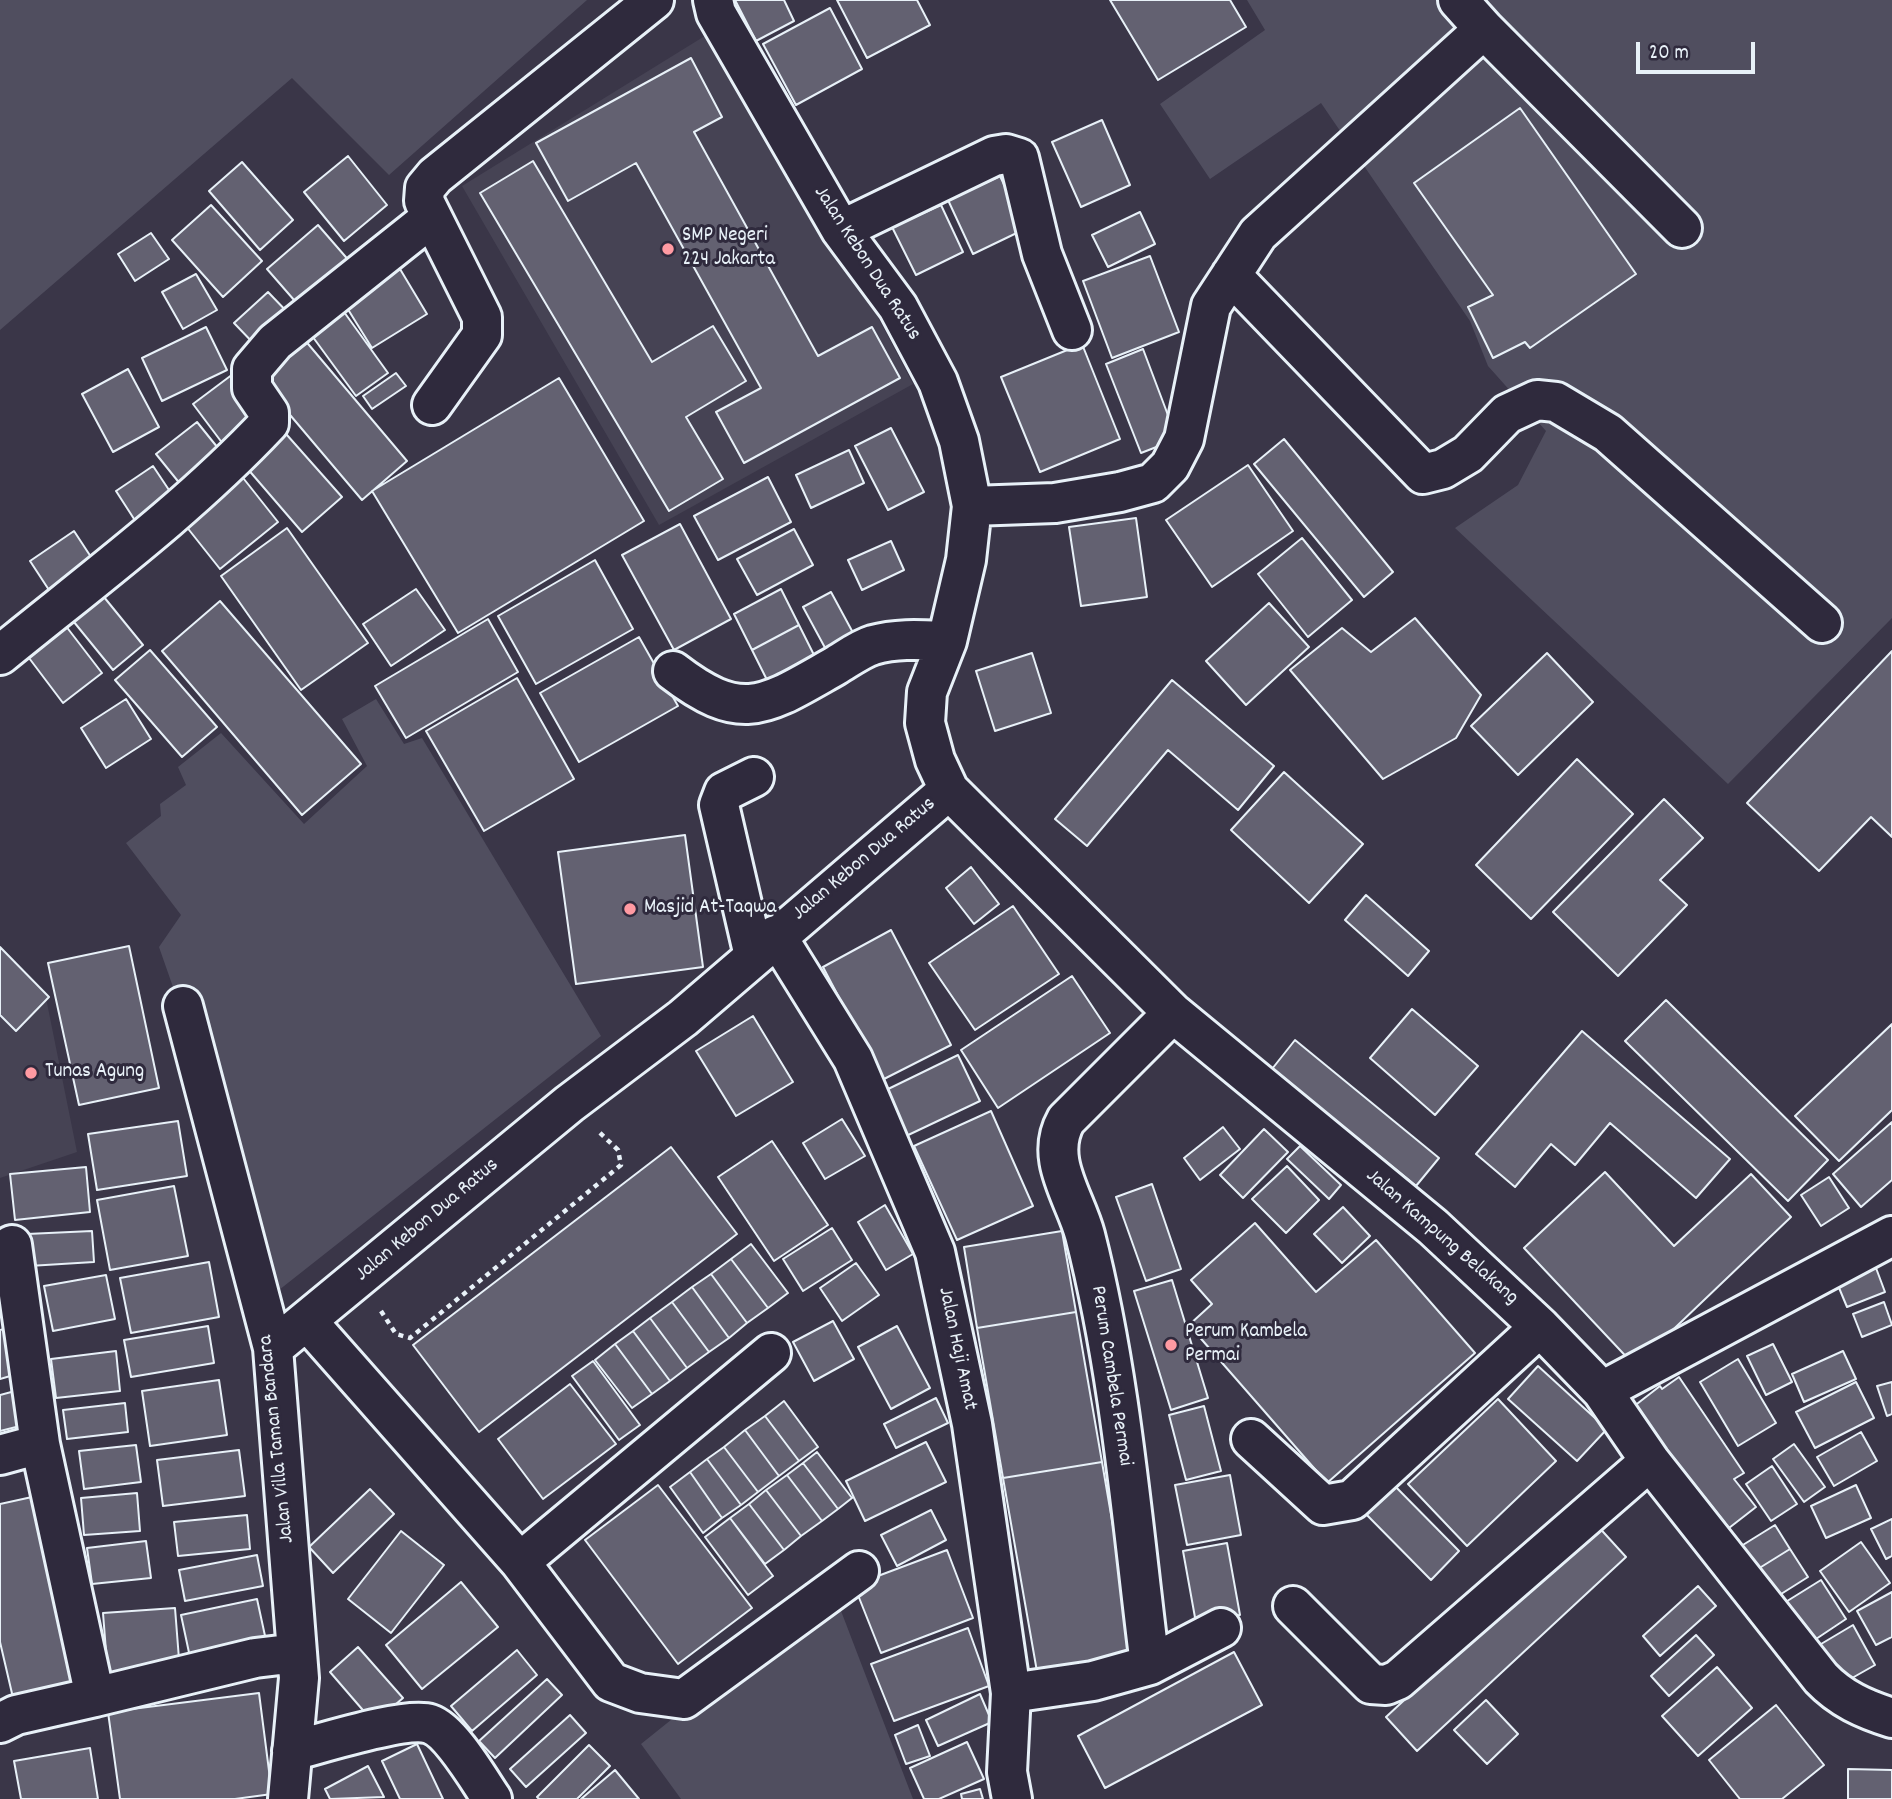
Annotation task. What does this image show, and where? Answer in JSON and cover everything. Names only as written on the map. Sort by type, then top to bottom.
[{"type":"street","points":[[432,405],[482,335],[482,317],[424,201],[425,188],[435,176],[654,0]]},
{"type":"street","name":"Jalan Kebon Dua Ratus","points":[[273,1348],[569,1104],[683,1018],[949,790],[935,760],[925,723],[927,692],[947,641],[966,560],[972,506],[959,441],[938,382],[898,307],[841,230],[716,13],[713,0]]},
{"type":"street","points":[[1458,0],[1682,229]]},
{"type":"street","points":[[972,506],[1055,503],[1120,492],[1153,483],[1170,466],[1184,439],[1211,306],[1258,234],[1484,29]]},
{"type":"street","points":[[841,230],[994,156],[1006,153],[1019,158],[1042,254],[1072,330]]},
{"type":"street","points":[[0,655],[186,503],[257,436],[269,423],[268,413],[252,388],[252,369],[275,342],[432,217]]},
{"type":"street","points":[[1231,275],[1423,474],[1443,469],[1468,454],[1507,414],[1537,401],[1556,402],[1608,433],[1822,623]]},
{"type":"street","points":[[673,671],[697,690],[719,702],[759,705],[870,646],[899,639],[947,641]]},
{"type":"street","name":"Jalan Haji Amat","points":[[754,777],[724,792],[719,805],[765,945],[853,1059],[935,1252],[972,1424],[1019,1692],[1007,1772],[1012,1799]]},
{"type":"street","name":"Jalan Kampung Belakang","points":[[949,790],[1173,1013],[1433,1227],[1540,1326],[1602,1391],[1650,1461],[1836,1694],[1870,1711],[1892,1718]]},
{"type":"street","name":"Jalan Villa Taman Bandara","points":[[183,1006],[273,1348],[299,1678],[288,1799]]},
{"type":"street","name":"Perum Cambela Permai","points":[[1150,1665],[1112,1365],[1084,1233],[1062,1176],[1057,1137],[1066,1120],[1173,1013]]},
{"type":"street","points":[[1602,1391],[1892,1236]]},
{"type":"street","points":[[12,1245],[40,1444],[95,1698]]},
{"type":"street","points":[[307,1321],[520,1562],[611,1682],[640,1693],[684,1699],[859,1570]]},
{"type":"street","points":[[1251,1439],[1323,1505],[1352,1500],[1540,1326]]},
{"type":"street","points":[[520,1562],[771,1353]]},
{"type":"street","points":[[0,1455],[40,1444]]},
{"type":"street","points":[[1293,1606],[1371,1684],[1386,1685],[1398,1680],[1650,1461]]},
{"type":"street","points":[[1019,1692],[1093,1681],[1150,1665],[1222,1628]]},
{"type":"street","points":[[0,1723],[16,1715],[255,1658],[297,1653]]},
{"type":"street","points":[[292,1751],[380,1729],[418,1723],[432,1725],[446,1736],[492,1799]]},
{"type":"path","points":[[360,1278],[396,1334],[410,1338],[621,1165],[618,1150],[569,1104]]},
{"type":"shaded area","points":[[0,0],[587,0],[389,175],[292,78],[0,330]]},
{"type":"shaded area","points":[[1247,0],[1892,0],[1892,618],[1728,784],[1455,528],[1518,485],[1546,431],[1488,366],[1470,321],[1321,103],[1210,179],[1160,104],[1265,30]]},
{"type":"shaded area","name":"SMP Negeri 224 Jakarta","points":[[708,34],[875,312],[913,384],[659,525],[462,186]]},
{"type":"shaded area","points":[[376,699],[404,744],[422,738],[601,1036],[279,1290],[159,947],[181,915],[126,843],[161,816],[160,804],[186,785],[178,767],[221,733],[304,824],[367,766],[342,719]]},
{"type":"shaded area","name":"Tunas Agung","points":[[0,947],[45,993],[77,1152],[0,1178]]},
{"type":"shaded area","points":[[833,1590],[913,1799],[681,1799],[641,1744]]},
{"type":"building","points":[[735,0],[784,0],[794,21],[756,41]]},
{"type":"building","points":[[837,0],[917,0],[930,25],[867,58]]},
{"type":"building","points":[[1110,0],[1230,0],[1246,27],[1158,80]]},
{"type":"building","points":[[830,8],[862,69],[796,105],[763,44]]},
{"type":"building","points":[[691,58],[722,117],[694,132],[818,356],[872,327],[900,378],[744,463],[716,412],[761,388],[636,163],[568,201],[536,143]]},
{"type":"building","points":[[1520,108],[1636,274],[1530,348],[1525,342],[1493,358],[1468,307],[1493,295],[1414,183]]},
{"type":"building","points":[[1102,120],[1130,185],[1081,207],[1052,142]]},
{"type":"building","points":[[348,156],[387,205],[344,241],[304,192]]},
{"type":"building","points":[[533,161],[652,362],[713,326],[746,381],[686,417],[723,479],[669,511],[480,193]]},
{"type":"building","points":[[242,162],[293,220],[260,250],[209,191]]},
{"type":"building","points":[[1000,176],[1025,229],[973,254],[948,200]]},
{"type":"building","points":[[211,205],[262,261],[223,297],[172,240]]},
{"type":"building","points":[[941,205],[963,252],[916,275],[892,227]]},
{"type":"building","points":[[1140,212],[1155,244],[1108,267],[1092,235]]},
{"type":"building","points":[[318,225],[351,263],[301,308],[267,269]]},
{"type":"building","points":[[151,233],[169,259],[135,281],[118,254]]},
{"type":"building","points":[[1150,256],[1179,332],[1112,358],[1083,281]]},
{"type":"building","points":[[400,269],[427,314],[372,348],[344,303]]},
{"type":"building","points":[[196,274],[217,310],[183,329],[162,292]]},
{"type":"building","points":[[268,292],[292,317],[258,348],[234,323]]},
{"type":"building","points":[[339,305],[388,373],[356,396],[307,329]]},
{"type":"building","points":[[206,327],[227,370],[162,401],[142,358]]},
{"type":"building","points":[[298,332],[407,461],[362,500],[252,370]]},
{"type":"building","points":[[1082,344],[1120,439],[1040,472],[1001,377]]},
{"type":"building","points":[[1143,349],[1177,439],[1141,453],[1106,364]]},
{"type":"building","points":[[128,369],[159,427],[113,452],[82,394]]},
{"type":"building","points":[[396,373],[406,386],[372,409],[363,396]]},
{"type":"building","points":[[233,374],[266,417],[226,448],[193,404]]},
{"type":"building","points":[[559,378],[644,521],[458,633],[372,491]]},
{"type":"building","points":[[197,422],[222,453],[181,485],[156,454]]},
{"type":"building","points":[[279,426],[342,497],[302,532],[240,460]]},
{"type":"building","points":[[891,428],[924,492],[888,510],[855,446]]},
{"type":"building","points":[[1284,439],[1393,572],[1364,597],[1254,464]]},
{"type":"building","points":[[849,450],[864,483],[811,508],[796,475]]},
{"type":"building","points":[[1248,465],[1293,531],[1212,587],[1166,520]]},
{"type":"building","points":[[153,466],[173,496],[136,522],[116,491]]},
{"type":"building","points":[[236,469],[278,522],[220,569],[178,516]]},
{"type":"building","points":[[768,477],[791,522],[718,560],[694,516]]},
{"type":"building","points":[[1136,518],[1147,597],[1081,606],[1069,527]]},
{"type":"building","points":[[680,524],[731,619],[674,650],[622,555]]},
{"type":"building","points":[[287,528],[368,643],[301,690],[221,576]]},
{"type":"building","points":[[794,529],[813,565],[757,595],[737,559]]},
{"type":"building","points":[[74,531],[93,560],[49,590],[30,561]]},
{"type":"building","points":[[1302,538],[1352,600],[1308,637],[1258,574]]},
{"type":"building","points":[[891,541],[904,570],[862,590],[848,560]]},
{"type":"building","points":[[595,560],[633,629],[536,684],[498,616]]},
{"type":"building","points":[[95,586],[143,645],[113,670],[65,611]]},
{"type":"building","points":[[416,589],[445,630],[391,666],[363,624]]},
{"type":"building","points":[[781,589],[799,625],[752,650],[734,614]]},
{"type":"building","points":[[831,592],[858,642],[830,657],[803,607]]},
{"type":"building","points":[[220,601],[361,764],[302,815],[162,651]]},
{"type":"building","points":[[1269,603],[1309,647],[1246,705],[1206,661]]},
{"type":"building","points":[[1415,618],[1481,695],[1456,738],[1383,779],[1290,670],[1342,628],[1371,652]]},
{"type":"building","points":[[488,619],[518,672],[406,738],[375,686]]},
{"type":"building","points":[[62,621],[102,673],[63,703],[23,650]]},
{"type":"building","points":[[799,625],[822,671],[775,696],[752,650]]},
{"type":"building","points":[[639,637],[678,706],[579,762],[540,693]]},
{"type":"building","points":[[150,650],[217,727],[182,757],[115,680]]},
{"type":"building","points":[[1892,651],[1892,837],[1871,817],[1819,871],[1747,803]]},
{"type":"building","points":[[1032,653],[1051,713],[995,731],[976,671]]},
{"type":"building","points":[[1547,653],[1593,702],[1518,775],[1471,726]]},
{"type":"building","points":[[517,678],[574,779],[484,831],[426,731]]},
{"type":"building","points":[[1172,680],[1274,766],[1238,810],[1168,750],[1087,846],[1055,819]]},
{"type":"building","points":[[126,699],[151,739],[106,768],[81,728]]},
{"type":"building","points":[[1577,759],[1633,814],[1531,919],[1476,865]]},
{"type":"building","points":[[1284,772],[1363,844],[1309,903],[1231,830]]},
{"type":"building","points":[[1664,799],[1703,838],[1660,880],[1687,905],[1618,976],[1553,912]]},
{"type":"building","name":"Masjid At-Taqwa","points":[[685,835],[703,967],[576,984],[558,852]]},
{"type":"building","points":[[971,867],[999,904],[974,924],[946,888]]},
{"type":"building","points":[[1366,895],[1429,951],[1408,976],[1345,920]]},
{"type":"building","points":[[1013,906],[1059,974],[975,1030],[929,963]]},
{"type":"building","points":[[891,930],[951,1045],[882,1080],[823,967]]},
{"type":"building","points":[[129,946],[159,1088],[79,1105],[48,963]]},
{"type":"building","points":[[0,947],[49,997],[16,1031],[0,1015]]},
{"type":"building","points":[[1072,976],[1110,1033],[998,1108],[961,1050]]},
{"type":"building","points":[[1666,1000],[1828,1160],[1788,1201],[1625,1041]]},
{"type":"building","points":[[1412,1009],[1478,1066],[1435,1115],[1370,1058]]},
{"type":"building","points":[[753,1016],[793,1082],[736,1116],[696,1051]]},
{"type":"building","points":[[1892,1024],[1892,1110],[1839,1161],[1795,1116]]},
{"type":"building","points":[[1582,1031],[1730,1159],[1696,1198],[1610,1123],[1575,1165],[1551,1144],[1515,1187],[1476,1154]]},
{"type":"building","points":[[1295,1040],[1439,1158],[1416,1186],[1272,1069]]},
{"type":"building","points":[[958,1055],[980,1101],[904,1137],[882,1092]]},
{"type":"building","points":[[991,1111],[1033,1206],[957,1240],[914,1146]]},
{"type":"building","points":[[842,1119],[865,1156],[825,1179],[803,1143]]},
{"type":"building","points":[[178,1121],[187,1176],[97,1190],[88,1134]]},
{"type":"building","points":[[1892,1122],[1892,1180],[1861,1207],[1833,1174]]},
{"type":"building","points":[[1223,1127],[1240,1149],[1200,1180],[1184,1158]]},
{"type":"building","points":[[1264,1129],[1288,1152],[1243,1198],[1220,1175]]},
{"type":"building","points":[[772,1141],[828,1225],[774,1261],[718,1177]]},
{"type":"building","points":[[1300,1146],[1341,1185],[1329,1199],[1287,1159]]},
{"type":"building","points":[[671,1147],[737,1234],[479,1432],[413,1345]]},
{"type":"building","points":[[1287,1166],[1319,1200],[1286,1233],[1252,1199]]},
{"type":"building","points":[[86,1167],[90,1212],[15,1220],[10,1174]]},
{"type":"building","points":[[1605,1172],[1674,1246],[1751,1174],[1791,1217],[1635,1366],[1524,1248]]},
{"type":"building","points":[[1829,1177],[1849,1208],[1821,1226],[1801,1195]]},
{"type":"building","points":[[1152,1184],[1181,1269],[1146,1281],[1116,1197]]},
{"type":"building","points":[[174,1186],[188,1256],[110,1270],[97,1200]]},
{"type":"building","points":[[885,1205],[913,1254],[886,1270],[858,1222]]},
{"type":"building","points":[[1343,1207],[1370,1236],[1342,1263],[1314,1234]]},
{"type":"building","points":[[1255,1223],[1316,1292],[1376,1240],[1475,1353],[1327,1483],[1189,1325],[1212,1304],[1191,1280]]},
{"type":"building","points":[[832,1228],[852,1260],[803,1291],[783,1259]]},
{"type":"building","points":[[92,1231],[94,1262],[29,1266],[27,1234]]},
{"type":"building","points":[[1062,1231],[1076,1312],[977,1328],[964,1247]]},
{"type":"building","points":[[751,1244],[788,1293],[768,1308],[731,1259]]},
{"type":"building","points":[[731,1259],[768,1308],[747,1323],[711,1274]]},
{"type":"building","points":[[209,1262],[219,1317],[131,1333],[120,1278]]},
{"type":"building","points":[[856,1263],[879,1295],[842,1321],[820,1288]]},
{"type":"building","points":[[1876,1268],[1885,1292],[1847,1307],[1837,1283]]},
{"type":"building","points":[[711,1274],[747,1323],[729,1338],[692,1287]]},
{"type":"building","points":[[106,1275],[115,1319],[53,1331],[44,1286]]},
{"type":"building","name":"Perum Kambela Permai","points":[[1172,1280],[1208,1398],[1171,1410],[1134,1291]]},
{"type":"building","points":[[692,1287],[729,1338],[709,1352],[672,1302]]},
{"type":"building","points":[[672,1302],[709,1352],[687,1368],[650,1318]]},
{"type":"building","points":[[1884,1302],[1892,1325],[1862,1337],[1853,1314]]},
{"type":"building","points":[[1076,1312],[1102,1462],[1003,1478],[977,1328]]},
{"type":"building","points":[[650,1318],[687,1368],[670,1381],[633,1331]]},
{"type":"building","points":[[833,1321],[854,1359],[814,1381],[793,1342]]},
{"type":"building","points":[[208,1326],[214,1363],[131,1377],[124,1340]]},
{"type":"building","points":[[897,1326],[930,1388],[891,1409],[858,1347]]},
{"type":"building","points":[[4,1329],[17,1374],[0,1379],[0,1330]]},
{"type":"building","points":[[633,1331],[670,1381],[652,1394],[615,1344]]},
{"type":"building","points":[[615,1344],[652,1394],[632,1408],[595,1360]]},
{"type":"building","points":[[1773,1344],[1792,1382],[1766,1395],[1747,1356]]},
{"type":"building","points":[[116,1351],[120,1391],[56,1398],[51,1359]]},
{"type":"building","points":[[1843,1351],[1856,1379],[1804,1402],[1792,1374]]},
{"type":"building","points":[[1738,1359],[1776,1423],[1738,1446],[1700,1382]]},
{"type":"building","points":[[593,1361],[640,1425],[619,1440],[572,1376]]},
{"type":"building","points":[[1538,1366],[1607,1429],[1577,1461],[1508,1399]]},
{"type":"building","points":[[1679,1377],[1744,1473],[1734,1479],[1756,1507],[1729,1528],[1633,1407],[1660,1386],[1662,1389]]},
{"type":"building","points":[[219,1380],[227,1435],[150,1446],[142,1391]]},
{"type":"building","points":[[1856,1382],[1874,1418],[1815,1448],[1796,1412]]},
{"type":"building","points":[[1892,1382],[1892,1414],[1887,1416],[1877,1386]]},
{"type":"building","points":[[570,1384],[616,1444],[543,1499],[498,1439]]},
{"type":"building","points":[[15,1391],[24,1425],[0,1431],[0,1395]]},
{"type":"building","points":[[936,1398],[948,1423],[896,1448],[884,1424]]},
{"type":"building","points":[[1498,1399],[1556,1461],[1467,1546],[1408,1484]]},
{"type":"building","points":[[784,1401],[818,1447],[799,1461],[765,1416]]},
{"type":"building","points":[[125,1403],[128,1432],[67,1439],[63,1410]]},
{"type":"building","points":[[1204,1406],[1221,1471],[1186,1480],[1169,1415]]},
{"type":"building","points":[[765,1416],[799,1461],[779,1476],[745,1430]]},
{"type":"building","points":[[745,1430],[779,1476],[758,1492],[724,1447]]},
{"type":"building","points":[[1861,1432],[1877,1461],[1834,1486],[1817,1457]]},
{"type":"building","points":[[926,1442],[946,1482],[865,1521],[846,1481]]},
{"type":"building","points":[[1794,1444],[1825,1487],[1804,1502],[1773,1459]]},
{"type":"building","points":[[136,1445],[141,1482],[84,1489],[79,1451]]},
{"type":"building","points":[[724,1447],[758,1492],[741,1505],[707,1459]]},
{"type":"building","points":[[239,1450],[245,1496],[163,1506],[157,1460]]},
{"type":"building","points":[[817,1452],[852,1498],[838,1509],[803,1463]]},
{"type":"building","points":[[707,1459],[741,1505],[722,1518],[690,1472]]},
{"type":"building","points":[[1102,1462],[1137,1666],[1039,1683],[1003,1478]]},
{"type":"building","points":[[803,1463],[838,1509],[822,1521],[787,1475]]},
{"type":"building","points":[[1772,1466],[1797,1504],[1771,1521],[1746,1484]]},
{"type":"building","points":[[690,1472],[722,1518],[703,1533],[670,1487]]},
{"type":"building","points":[[787,1475],[822,1521],[801,1536],[766,1490]]},
{"type":"building","points":[[1230,1475],[1241,1535],[1187,1545],[1175,1485]]},
{"type":"building","points":[[1387,1478],[1459,1551],[1431,1580],[1358,1506]]},
{"type":"building","points":[[658,1485],[752,1608],[678,1664],[585,1540]]},
{"type":"building","points":[[1856,1485],[1871,1518],[1826,1538],[1811,1506]]},
{"type":"building","points":[[370,1489],[394,1514],[333,1573],[309,1547]]},
{"type":"building","points":[[766,1490],[801,1536],[784,1550],[749,1504]]},
{"type":"building","points":[[137,1493],[140,1531],[84,1535],[81,1498]]},
{"type":"building","points":[[32,1497],[76,1688],[14,1702],[0,1642],[0,1504]]},
{"type":"building","points":[[749,1504],[784,1550],[765,1564],[730,1518]]},
{"type":"building","points":[[931,1510],[946,1540],[897,1566],[881,1535]]},
{"type":"building","points":[[247,1515],[250,1549],[178,1556],[174,1522]]},
{"type":"building","points":[[730,1518],[773,1576],[748,1595],[705,1537]]},
{"type":"building","points":[[1892,1519],[1892,1556],[1886,1559],[1871,1529]]},
{"type":"building","points":[[1595,1523],[1626,1557],[1417,1751],[1386,1717]]},
{"type":"building","points":[[1775,1525],[1790,1549],[1753,1572],[1738,1548]]},
{"type":"building","points":[[401,1531],[444,1565],[391,1633],[348,1599]]},
{"type":"building","points":[[146,1541],[151,1578],[92,1584],[87,1548]]},
{"type":"building","points":[[1861,1542],[1890,1583],[1849,1612],[1820,1571]]},
{"type":"building","points":[[1227,1543],[1240,1615],[1196,1623],[1183,1551]]},
{"type":"building","points":[[1790,1549],[1808,1577],[1770,1601],[1753,1572]]},
{"type":"building","points":[[947,1550],[973,1618],[881,1653],[854,1585]]},
{"type":"building","points":[[257,1555],[263,1586],[185,1601],[179,1570]]},
{"type":"building","points":[[1821,1580],[1846,1619],[1810,1643],[1784,1603]]},
{"type":"building","points":[[461,1582],[498,1627],[422,1689],[386,1645]]},
{"type":"building","points":[[1698,1586],[1716,1606],[1660,1656],[1643,1636]]},
{"type":"building","points":[[1892,1592],[1892,1637],[1876,1645],[1857,1611]]},
{"type":"building","points":[[257,1599],[267,1645],[191,1662],[181,1615]]},
{"type":"building","points":[[175,1608],[180,1672],[108,1677],[103,1613]]},
{"type":"building","points":[[1853,1625],[1875,1665],[1838,1686],[1816,1647]]},
{"type":"building","points":[[968,1628],[989,1686],[894,1721],[871,1664]]},
{"type":"building","points":[[1696,1635],[1714,1655],[1669,1696],[1651,1676]]},
{"type":"building","points":[[358,1647],[403,1698],[374,1723],[330,1672]]},
{"type":"building","points":[[517,1650],[537,1675],[472,1731],[451,1706]]},
{"type":"building","points":[[1234,1652],[1262,1705],[1105,1788],[1078,1736]]},
{"type":"building","points":[[1717,1667],[1752,1708],[1698,1756],[1662,1716]]},
{"type":"building","points":[[547,1679],[562,1695],[495,1758],[479,1741]]},
{"type":"building","points":[[259,1693],[272,1794],[235,1799],[120,1799],[108,1712]]},
{"type":"building","points":[[980,1694],[992,1722],[938,1746],[926,1720]]},
{"type":"building","points":[[1486,1700],[1518,1734],[1487,1764],[1454,1730]]},
{"type":"building","points":[[1776,1705],[1824,1765],[1782,1799],[1740,1799],[1709,1760]]},
{"type":"building","points":[[570,1715],[586,1733],[526,1787],[510,1769]]},
{"type":"building","points":[[918,1725],[930,1756],[906,1764],[895,1735]]},
{"type":"building","points":[[967,1742],[984,1779],[939,1799],[924,1799],[910,1768]]},
{"type":"building","points":[[417,1744],[443,1799],[400,1799],[382,1761]]},
{"type":"building","points":[[589,1745],[610,1766],[577,1799],[539,1799],[537,1797]]},
{"type":"building","points":[[90,1748],[98,1799],[21,1799],[14,1761]]},
{"type":"building","points":[[368,1766],[384,1797],[330,1799],[325,1789]]},
{"type":"building","points":[[1848,1769],[1892,1770],[1892,1799],[1848,1799]]},
{"type":"building","points":[[615,1770],[639,1799],[581,1799]]},
{"type":"building","points":[[980,1789],[983,1799],[962,1799],[961,1794]]},
{"type":"place","name":"SMP Negeri 224 Jakarta","points":[[668,249]]},
{"type":"place","name":"Masjid At-Taqwa","points":[[630,909]]},
{"type":"place","name":"Tunas Agung","points":[[31,1073]]},
{"type":"place","name":"Perum Kambela Permai","points":[[1171,1345]]}]
